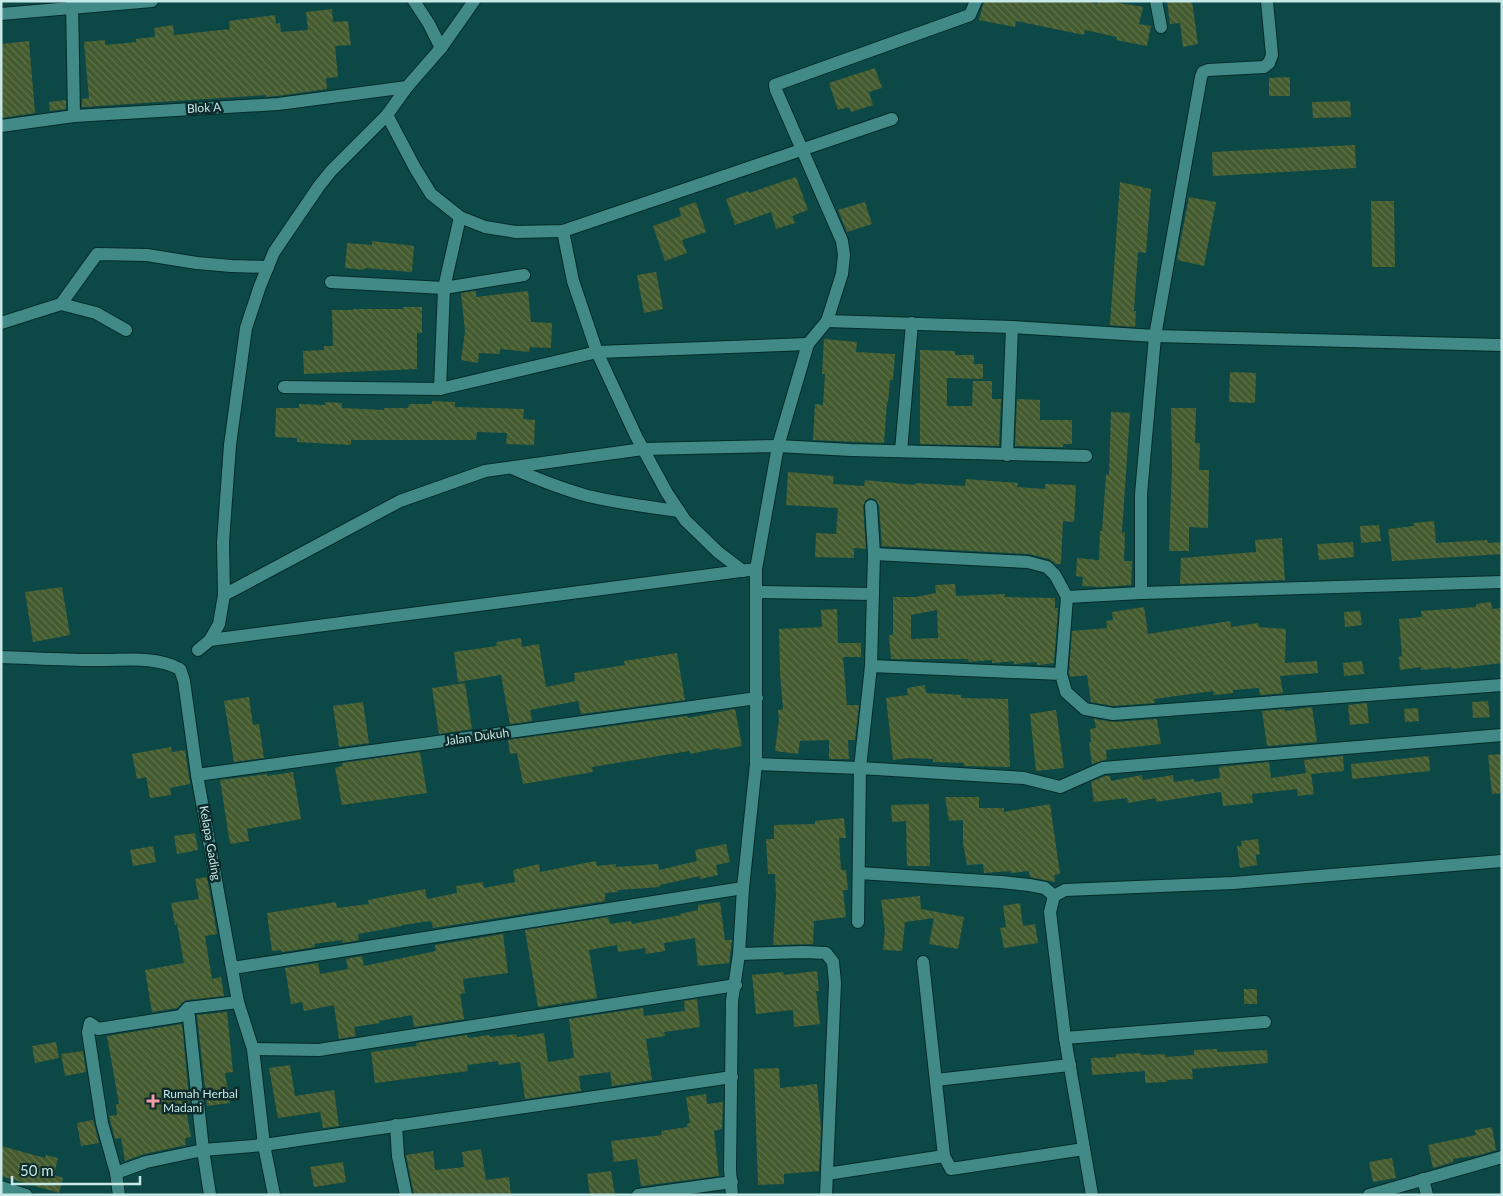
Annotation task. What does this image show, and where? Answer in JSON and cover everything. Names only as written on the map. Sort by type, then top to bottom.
[{"type":"street","points":[[1,14],[72,5],[152,1]]},
{"type":"street","points":[[414,1],[429,24],[440,48]]},
{"type":"street","points":[[198,650],[210,640],[219,624],[224,595],[223,542],[230,445],[246,328],[274,252],[331,171],[387,115],[474,1]]},
{"type":"street","points":[[638,1195],[732,1189],[730,1170],[732,1000],[736,985],[743,888],[756,764],[756,569],[778,446],[808,344],[827,320],[842,274],[844,255],[842,242],[775,85],[970,15],[976,1]]},
{"type":"street","points":[[1156,1],[1161,27]]},
{"type":"street","points":[[1140,593],[1141,494],[1155,336],[1201,77],[1203,72],[1208,70],[1264,67],[1269,63],[1272,54],[1267,1]]},
{"type":"street","points":[[72,5],[74,116]]},
{"type":"street","name":"Blok A","points":[[1,126],[74,116],[278,104],[407,87]]},
{"type":"street","points":[[387,115],[431,194],[460,216],[485,227],[516,232],[563,231],[892,119]]},
{"type":"street","points":[[440,389],[444,288],[460,216]]},
{"type":"street","points":[[563,231],[573,281],[597,352],[643,449],[667,493],[686,520],[718,552],[743,572]]},
{"type":"street","points":[[61,304],[97,254],[147,255],[205,264],[268,267]]},
{"type":"street","points":[[331,282],[444,288],[524,275]]},
{"type":"street","points":[[1,322],[61,304],[96,314],[126,330]]},
{"type":"street","points":[[827,320],[1012,327],[1155,336],[1502,345]]},
{"type":"street","points":[[901,451],[912,323]]},
{"type":"street","points":[[1007,455],[1012,327]]},
{"type":"street","points":[[284,387],[440,389],[597,352],[808,344]]},
{"type":"street","points":[[224,595],[400,501],[485,472],[643,449],[778,446],[1007,455],[1086,456]]},
{"type":"street","points":[[510,468],[547,483],[588,496],[679,511]]},
{"type":"street","points":[[858,922],[860,768],[871,666],[874,554],[871,506]]},
{"type":"street","points":[[874,554],[1028,562],[1047,567],[1055,575],[1067,598],[1061,674],[1066,692],[1085,708],[1113,714],[1502,685]]},
{"type":"street","points":[[210,640],[756,569]]},
{"type":"street","points":[[1067,598],[1140,593],[1502,582]]},
{"type":"street","points":[[756,592],[873,594]]},
{"type":"street","name":"Kelapa Gading","points":[[1,657],[94,660],[144,659],[167,663],[180,669],[184,681],[197,775],[238,1002],[253,1049],[264,1145],[274,1195]]},
{"type":"street","points":[[871,666],[1061,674]]},
{"type":"street","name":"Jalan Dukuh","points":[[197,775],[757,698]]},
{"type":"street","points":[[756,764],[1024,778],[1060,787],[1103,768],[1502,735]]},
{"type":"street","points":[[1092,1195],[1065,1038],[1050,912],[1054,896],[1065,890],[1233,883],[1502,861]]},
{"type":"street","points":[[859,873],[1029,885],[1045,888],[1054,896]]},
{"type":"street","points":[[233,968],[743,888]]},
{"type":"street","points":[[739,954],[826,953],[834,962],[835,982],[826,1195]]},
{"type":"street","points":[[923,962],[944,1156],[951,1168],[1084,1149]]},
{"type":"street","points":[[253,1049],[319,1050],[736,985]]},
{"type":"street","points":[[119,1195],[116,1173],[102,1123],[88,1032],[90,1023],[98,1029],[180,1016],[188,1008],[238,1002]]},
{"type":"street","points":[[188,1008],[203,1150],[210,1195]]},
{"type":"street","points":[[1065,1038],[1265,1022]]},
{"type":"street","points":[[936,1080],[1070,1064]]},
{"type":"street","points":[[116,1173],[146,1162],[203,1150],[264,1145],[732,1077]]},
{"type":"street","points":[[396,1125],[398,1156],[406,1195]]},
{"type":"street","points":[[826,1174],[944,1156]]},
{"type":"street","points":[[1369,1195],[1502,1157]]},
{"type":"street","points":[[1423,1180],[1427,1195]]},
{"type":"street","points":[[5,1190],[26,1195]]},
{"type":"building","points":[[984,1],[1085,1],[1097,4],[1098,1],[1107,1],[1143,7],[1139,24],[1151,26],[1147,46],[1116,40],[1117,37],[1085,30],[1084,35],[1016,21],[1015,27],[979,20]]},
{"type":"building","points":[[1167,1],[1192,1],[1198,44],[1183,47],[1180,23],[1170,24]]},
{"type":"building","points":[[332,9],[333,22],[348,21],[351,45],[335,46],[338,77],[326,78],[327,89],[266,97],[266,95],[82,107],[82,99],[89,98],[84,42],[105,40],[105,45],[136,42],[136,39],[155,37],[154,28],[173,25],[174,35],[230,29],[229,21],[275,15],[276,24],[280,23],[281,32],[308,30],[306,12]]},
{"type":"building","points":[[29,41],[35,113],[1,118],[1,44]]},
{"type":"building","points":[[875,68],[882,88],[869,92],[873,105],[851,112],[849,107],[838,110],[829,83]]},
{"type":"building","points":[[1290,77],[1290,96],[1269,96],[1269,78]]},
{"type":"building","points":[[66,100],[66,109],[50,111],[49,102]]},
{"type":"building","points":[[1350,101],[1351,117],[1313,118],[1312,102]]},
{"type":"building","points":[[1355,145],[1356,168],[1213,176],[1212,152]]},
{"type":"building","points":[[796,177],[808,210],[792,216],[795,223],[776,229],[771,212],[735,225],[726,199]]},
{"type":"building","points":[[1120,182],[1151,189],[1146,253],[1138,252],[1134,311],[1136,311],[1135,327],[1110,325]]},
{"type":"building","points":[[1189,197],[1216,202],[1204,266],[1177,260]]},
{"type":"building","points":[[1371,201],[1394,201],[1395,267],[1372,267]]},
{"type":"building","points":[[696,202],[706,232],[682,240],[687,253],[665,261],[653,226],[681,216],[679,208]]},
{"type":"building","points":[[865,202],[872,224],[847,232],[838,210]]},
{"type":"building","points":[[372,241],[414,246],[412,272],[345,268],[347,243],[372,245]]},
{"type":"building","points":[[656,272],[663,309],[644,313],[637,275]]},
{"type":"building","points":[[476,291],[476,297],[528,291],[531,322],[552,323],[551,348],[530,347],[529,352],[500,349],[500,354],[479,353],[478,363],[461,360],[465,331],[461,293]]},
{"type":"building","points":[[403,307],[422,307],[422,333],[417,333],[417,369],[304,374],[303,351],[324,350],[324,346],[333,346],[332,310],[403,309]]},
{"type":"building","points":[[824,339],[857,342],[856,352],[895,354],[893,380],[890,380],[887,402],[884,443],[813,440],[815,404],[823,405],[825,374],[822,374]]},
{"type":"building","points":[[920,350],[955,351],[955,355],[974,355],[974,364],[983,364],[983,379],[947,378],[947,406],[972,406],[973,381],[992,381],[992,399],[1001,399],[999,446],[920,444]]},
{"type":"building","points":[[1230,372],[1256,373],[1255,403],[1229,402]]},
{"type":"building","points":[[1017,399],[1040,400],[1040,420],[1072,420],[1072,444],[1063,444],[1063,447],[1015,446]]},
{"type":"building","points":[[432,401],[455,402],[455,407],[524,409],[523,419],[535,420],[534,445],[506,444],[507,433],[477,432],[476,440],[351,440],[351,445],[297,442],[297,438],[275,437],[276,408],[299,408],[299,404],[325,405],[325,402],[342,403],[342,408],[384,410],[384,408],[408,408],[409,404],[432,404]]},
{"type":"building","points":[[1171,408],[1196,408],[1195,443],[1200,443],[1199,470],[1209,470],[1208,528],[1189,527],[1189,551],[1169,551],[1172,466]]},
{"type":"building","points":[[1111,412],[1130,413],[1122,532],[1125,533],[1124,561],[1132,561],[1131,585],[1082,586],[1083,577],[1076,576],[1077,558],[1099,560],[1106,474],[1109,475]]},
{"type":"building","points":[[788,472],[834,476],[833,484],[864,486],[865,480],[915,485],[915,483],[965,486],[966,479],[1018,483],[1017,487],[1045,489],[1045,484],[1076,485],[1074,522],[1063,521],[1061,564],[1029,554],[882,546],[879,505],[875,499],[870,498],[866,500],[863,506],[866,549],[854,548],[854,558],[815,557],[816,533],[836,534],[838,508],[786,505]]},
{"type":"building","points":[[1434,521],[1436,543],[1487,540],[1488,543],[1502,542],[1502,554],[1392,561],[1388,529],[1414,526],[1413,523]]},
{"type":"building","points":[[1379,525],[1381,541],[1361,543],[1360,526]]},
{"type":"building","points":[[1282,538],[1285,580],[1180,584],[1181,558],[1256,552],[1255,540]]},
{"type":"building","points":[[1353,542],[1354,557],[1319,560],[1317,544]]},
{"type":"building","points":[[955,584],[956,596],[1005,594],[1005,597],[1055,598],[1055,608],[1058,608],[1054,663],[1037,665],[1037,662],[1014,664],[1014,661],[992,663],[992,660],[969,662],[968,659],[891,659],[889,635],[893,635],[893,597],[916,597],[936,593],[935,585]],"holes":[[[937,610],[938,638],[911,639],[911,615]]]},
{"type":"building","points":[[62,587],[70,635],[33,642],[25,592]]},
{"type":"building","points":[[1491,602],[1492,609],[1502,608],[1502,663],[1451,669],[1451,667],[1421,670],[1421,667],[1400,670],[1399,657],[1402,656],[1399,619],[1422,617],[1421,611],[1476,607],[1476,604]]},
{"type":"building","points":[[1144,607],[1148,634],[1230,621],[1231,627],[1258,623],[1259,627],[1286,629],[1285,663],[1317,661],[1318,673],[1280,676],[1283,693],[1260,695],[1259,688],[1233,690],[1233,693],[1214,695],[1213,691],[1154,699],[1155,703],[1113,706],[1091,702],[1087,675],[1070,677],[1072,631],[1107,628],[1106,621],[1113,620],[1112,612]]},
{"type":"building","points":[[837,609],[838,643],[861,643],[861,657],[843,657],[847,705],[859,705],[855,740],[848,740],[849,759],[829,759],[829,740],[800,741],[798,754],[775,751],[779,719],[778,710],[783,709],[779,629],[822,627],[821,610]]},
{"type":"building","points":[[1360,611],[1362,625],[1345,627],[1344,612]]},
{"type":"building","points":[[521,638],[522,647],[539,644],[546,687],[575,681],[574,673],[625,665],[624,661],[677,653],[685,700],[581,714],[578,701],[530,710],[532,721],[510,724],[501,675],[458,682],[454,652],[497,646],[496,642]]},
{"type":"building","points":[[1362,661],[1364,674],[1344,676],[1343,663]]},
{"type":"building","points":[[465,683],[472,729],[439,734],[432,688]]},
{"type":"building","points":[[925,685],[926,693],[961,695],[961,698],[1008,699],[1010,767],[964,766],[964,763],[933,762],[933,759],[909,758],[893,760],[886,698],[908,695],[907,688]]},
{"type":"building","points":[[249,697],[253,725],[259,724],[264,758],[234,762],[224,701]]},
{"type":"building","points":[[1488,701],[1490,717],[1473,718],[1472,702]]},
{"type":"building","points":[[363,702],[369,743],[339,747],[333,706]]},
{"type":"building","points":[[1367,703],[1369,723],[1350,725],[1348,705]]},
{"type":"building","points":[[1312,707],[1317,742],[1267,746],[1262,711],[1285,709],[1285,711]]},
{"type":"building","points":[[1418,708],[1419,721],[1405,722],[1404,709]]},
{"type":"building","points":[[735,709],[742,746],[720,750],[719,748],[690,754],[689,751],[592,767],[593,772],[523,784],[517,753],[510,754],[508,740],[687,716],[688,718]]},
{"type":"building","points":[[1056,710],[1064,768],[1036,771],[1030,714]]},
{"type":"building","points":[[1094,719],[1114,722],[1157,719],[1161,744],[1106,750],[1107,759],[1092,764],[1089,742],[1091,742],[1090,729],[1096,728]]},
{"type":"building","points":[[171,747],[172,752],[185,750],[190,784],[170,788],[171,795],[150,798],[146,777],[137,779],[132,754]]},
{"type":"building","points":[[420,752],[427,793],[342,805],[335,768],[342,766],[342,763]]},
{"type":"building","points":[[1502,754],[1502,793],[1492,794],[1488,755]]},
{"type":"building","points":[[1343,756],[1344,771],[1311,774],[1314,794],[1298,796],[1297,789],[1252,794],[1253,803],[1223,806],[1221,792],[1156,802],[1156,798],[1128,803],[1127,798],[1094,802],[1091,782],[1105,776],[1110,776],[1111,781],[1142,775],[1143,780],[1173,775],[1174,782],[1194,779],[1194,782],[1220,778],[1219,767],[1269,762],[1271,778],[1306,773],[1304,760]]},
{"type":"building","points":[[1429,756],[1430,771],[1352,779],[1351,764]]},
{"type":"building","points":[[293,772],[301,819],[247,829],[249,841],[230,844],[220,780]]},
{"type":"building","points":[[945,797],[979,797],[979,808],[1004,808],[1004,812],[1050,804],[1060,874],[1054,875],[1055,882],[1030,877],[1029,871],[984,873],[983,864],[967,865],[963,843],[963,820],[949,821]]},
{"type":"building","points":[[929,804],[930,866],[907,866],[906,821],[892,822],[891,805]]},
{"type":"building","points":[[844,818],[846,838],[839,838],[841,870],[846,870],[848,890],[843,890],[846,917],[814,921],[813,944],[773,945],[776,895],[775,874],[768,874],[766,839],[774,839],[774,825],[815,824],[815,821]]},
{"type":"building","points":[[195,833],[198,850],[177,854],[174,836]]},
{"type":"building","points":[[1258,839],[1260,854],[1256,855],[1257,865],[1240,868],[1237,846],[1242,846],[1241,841]]},
{"type":"building","points":[[726,844],[730,862],[716,865],[718,875],[700,879],[700,876],[660,885],[660,887],[618,890],[618,892],[605,893],[605,901],[433,928],[431,921],[402,925],[358,934],[359,940],[343,943],[342,940],[314,944],[315,947],[282,952],[281,950],[272,951],[267,913],[336,902],[337,908],[369,904],[368,900],[425,889],[427,899],[457,893],[456,886],[483,882],[484,888],[515,882],[513,870],[539,864],[540,872],[596,861],[597,866],[616,864],[616,867],[658,864],[659,870],[697,861],[695,850]]},
{"type":"building","points":[[153,846],[156,862],[133,866],[130,850]]},
{"type":"building","points":[[207,877],[217,934],[205,936],[212,979],[221,977],[224,996],[187,1000],[177,1008],[152,1012],[145,970],[184,963],[171,903],[199,899],[195,879]]},
{"type":"building","points":[[920,896],[921,909],[964,917],[958,949],[929,944],[934,918],[905,922],[902,951],[883,950],[885,930],[881,900]]},
{"type":"building","points":[[720,902],[725,940],[732,940],[729,963],[698,966],[695,938],[664,943],[665,951],[646,954],[645,948],[618,952],[617,945],[589,950],[597,998],[538,1007],[525,930],[608,917],[610,924],[631,921],[632,924],[681,915],[698,910],[698,905]]},
{"type":"building","points":[[1020,903],[1023,926],[1035,924],[1038,943],[1004,948],[1000,928],[1006,927],[1003,906]]},
{"type":"building","points":[[503,934],[508,973],[463,979],[465,993],[460,994],[464,1019],[414,1027],[412,1015],[354,1027],[356,1036],[339,1039],[334,1005],[304,1011],[302,1002],[291,1004],[285,968],[318,963],[320,974],[348,969],[346,959],[362,956],[364,966],[436,951],[435,945]]},
{"type":"building","points":[[817,971],[819,991],[816,991],[820,1024],[794,1027],[793,1010],[756,1014],[752,975],[783,972],[784,975]]},
{"type":"building","points":[[1244,989],[1257,989],[1257,1004],[1244,1004]]},
{"type":"building","points":[[697,999],[700,1027],[664,1032],[665,1036],[646,1039],[652,1080],[612,1086],[610,1072],[579,1076],[581,1091],[525,1099],[520,1062],[499,1065],[498,1061],[467,1065],[468,1071],[375,1083],[371,1052],[417,1046],[416,1043],[467,1035],[468,1038],[516,1034],[517,1037],[544,1033],[548,1062],[574,1058],[569,1019],[643,1008],[644,1016],[685,1011],[684,1001]]},
{"type":"building","points":[[227,1012],[233,1072],[225,1073],[230,1103],[207,1106],[197,1015]]},
{"type":"building","points":[[182,1024],[190,1109],[186,1110],[191,1137],[185,1138],[186,1145],[144,1154],[125,1161],[121,1138],[115,1139],[109,1116],[117,1115],[116,1104],[119,1104],[107,1036]]},
{"type":"building","points":[[56,1042],[59,1058],[35,1063],[32,1046]]},
{"type":"building","points":[[1217,1049],[1217,1052],[1267,1050],[1268,1063],[1192,1069],[1193,1079],[1167,1080],[1167,1082],[1145,1083],[1145,1071],[1092,1075],[1091,1058],[1141,1053],[1141,1055],[1165,1054],[1166,1057],[1194,1055],[1194,1050]]},
{"type":"building","points":[[83,1051],[86,1072],[65,1076],[61,1054]]},
{"type":"building","points":[[290,1065],[295,1096],[334,1090],[339,1126],[323,1128],[320,1112],[278,1118],[269,1068]]},
{"type":"building","points":[[779,1068],[780,1088],[817,1084],[821,1128],[819,1171],[784,1174],[784,1184],[758,1185],[754,1069]]},
{"type":"building","points":[[706,1094],[707,1104],[723,1102],[722,1129],[714,1131],[719,1176],[641,1186],[637,1159],[614,1162],[611,1141],[662,1135],[661,1131],[687,1127],[687,1124],[690,1123],[686,1097]]},
{"type":"building","points":[[93,1120],[99,1143],[81,1146],[77,1123]]},
{"type":"building","points":[[1492,1127],[1496,1150],[1480,1155],[1453,1159],[1453,1162],[1433,1168],[1428,1145],[1476,1135],[1475,1130]]},
{"type":"building","points":[[1,1146],[45,1158],[46,1155],[58,1158],[54,1175],[63,1178],[59,1193],[1,1176]]},
{"type":"building","points":[[481,1149],[486,1180],[509,1177],[511,1195],[414,1195],[406,1155],[433,1151],[435,1170],[464,1167],[462,1152]]},
{"type":"building","points":[[1392,1158],[1396,1178],[1373,1182],[1369,1162]]},
{"type":"building","points":[[343,1162],[346,1182],[314,1187],[310,1167]]},
{"type":"building","points":[[611,1171],[615,1195],[590,1195],[587,1174]]},
{"type":"place","name":"Rumah Herbal Madani","points":[[153,1101]]}]
